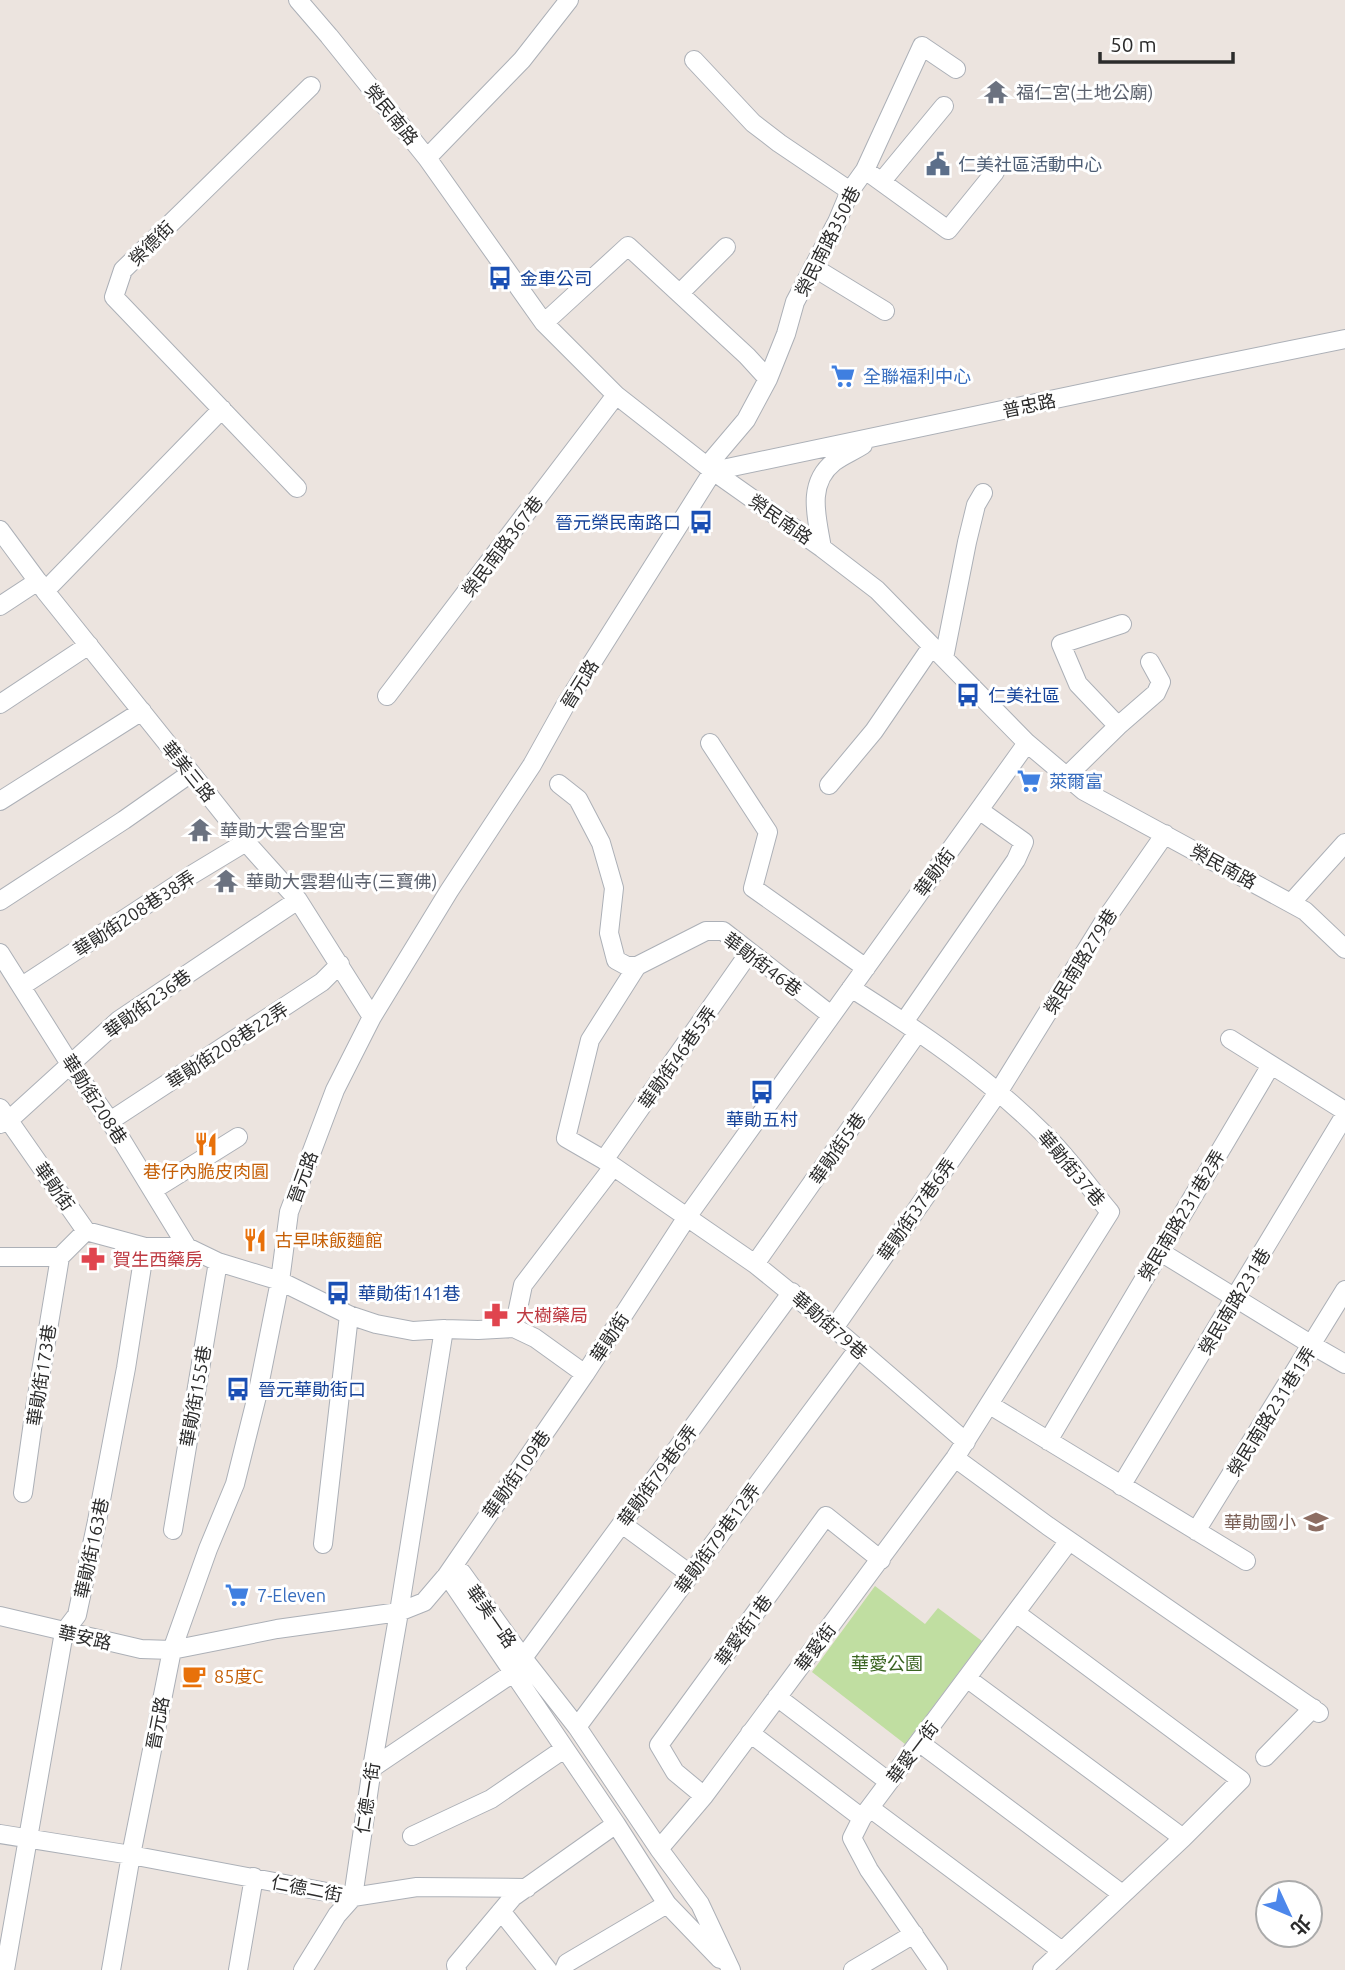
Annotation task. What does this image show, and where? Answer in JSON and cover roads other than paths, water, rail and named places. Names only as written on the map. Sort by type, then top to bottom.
[{"type":"street","name":"榮民南路","points":[[298,0],[427,158],[544,323],[616,395],[710,469],[877,590],[1027,743],[1084,791],[1305,911],[1345,949]]},
{"type":"street","points":[[427,158],[522,60],[569,0]]},
{"type":"street","name":"榮民南路350巷","points":[[710,469],[746,420],[768,379],[795,302],[837,222],[850,191],[865,170],[922,46],[956,69]]},
{"type":"street","points":[[694,60],[753,123],[850,191]]},
{"type":"street","name":"榮德街","points":[[297,488],[114,297],[123,270],[310,86]]},
{"type":"street","points":[[882,181],[944,106]]},
{"type":"street","points":[[865,170],[948,230],[995,172]]},
{"type":"street","points":[[544,323],[628,246],[648,262],[768,379]]},
{"type":"street","points":[[680,293],[726,247]]},
{"type":"street","points":[[813,267],[885,311]]},
{"type":"street","name":"普忠路","points":[[710,469],[876,438],[1345,340]]},
{"type":"street","name":"榮民南路367巷","points":[[387,696],[616,395]]},
{"type":"street","points":[[0,606],[41,586],[222,409]]},
{"type":"street","points":[[822,548],[815,508],[816,485],[832,463],[876,438]]},
{"type":"street","name":"晉元路","points":[[111,1970],[172,1650],[208,1549],[235,1484],[257,1396],[280,1281],[289,1212],[335,1090],[372,1017],[449,891],[532,765],[566,704],[710,469]]},
{"type":"street","points":[[830,785],[938,652],[976,505],[983,493]]},
{"type":"street","name":"華美三路","points":[[0,530],[41,586],[191,774],[298,900],[372,1017]]},
{"type":"street","points":[[1118,726],[1077,684],[1061,645],[1122,624]]},
{"type":"street","points":[[0,704],[89,645]]},
{"type":"street","points":[[1067,776],[1156,693],[1161,682],[1150,662]]},
{"type":"street","points":[[0,801],[142,711]]},
{"type":"street","points":[[709,743],[768,832],[753,888],[866,968]]},
{"type":"street","name":"華勛街","points":[[514,1328],[535,1338],[585,1374],[687,1217],[1027,743]]},
{"type":"street","points":[[0,901],[191,774]]},
{"type":"street","points":[[559,784],[578,799],[601,843],[614,888],[609,933],[616,960],[627,967],[637,966]]},
{"type":"street","name":"華勛街5巷","points":[[755,1264],[911,1027],[1016,860],[1024,842],[979,810]]},
{"type":"street","name":"榮民南路279巷","points":[[999,1091],[1103,923],[1165,834]]},
{"type":"street","name":"華勛街208巷38弄","points":[[22,986],[246,842]]},
{"type":"street","points":[[1291,903],[1345,843]]},
{"type":"street","name":"華勛街236巷","points":[[3,1118],[71,1064],[119,1020],[298,900]]},
{"type":"street","name":"華勛街46巷","points":[[637,966],[706,931],[723,931],[831,1015]]},
{"type":"street","name":"華勛街208巷","points":[[0,953],[110,1121],[187,1247]]},
{"type":"street","name":"華勛街46巷5弄","points":[[514,1328],[523,1285],[608,1164],[749,953]]},
{"type":"street","name":"華勛街208巷22弄","points":[[110,1121],[322,982],[340,964]]},
{"type":"street","points":[[608,1164],[566,1138],[590,1040],[637,966]]},
{"type":"street","name":"華勛街37巷","points":[[851,988],[911,1027],[999,1091],[1046,1135],[1110,1212],[966,1442]]},
{"type":"street","points":[[1230,1039],[1345,1113]]},
{"type":"street","name":"榮民南路231巷2弄","points":[[1048,1441],[1271,1065]]},
{"type":"street","name":"華勛街37巷6弄","points":[[834,1328],[999,1091]]},
{"type":"street","name":"榮民南路231巷","points":[[1121,1486],[1345,1113]]},
{"type":"street","name":"華勛街","points":[[3,1118],[86,1231]]},
{"type":"street","points":[[153,1191],[238,1137]]},
{"type":"street","name":"華勛街79巷","points":[[608,1164],[792,1292],[966,1442]]},
{"type":"street","points":[[0,1257],[60,1257],[86,1231],[145,1247],[187,1247],[218,1262],[280,1281],[349,1315],[376,1324],[413,1331],[514,1328]]},
{"type":"street","name":"華勛街163巷","points":[[5,1970],[64,1632],[77,1615],[89,1561],[126,1368],[145,1247]]},
{"type":"street","points":[[1159,1251],[1345,1364]]},
{"type":"street","name":"華勛街173巷","points":[[23,1493],[60,1257]]},
{"type":"street","name":"華勛街155巷","points":[[173,1530],[218,1262]]},
{"type":"street","name":"榮民南路231巷1弄","points":[[1196,1531],[1345,1290]]},
{"type":"street","name":"華勛街79巷6弄","points":[[372,1768],[518,1666],[792,1292]]},
{"type":"street","points":[[323,1544],[349,1315]]},
{"type":"street","name":"仁德一街","points":[[353,1897],[444,1329]]},
{"type":"street","name":"華勛街79巷12弄","points":[[577,1727],[858,1349]]},
{"type":"street","name":"華勛街109巷","points":[[447,1575],[585,1374]]},
{"type":"street","points":[[990,1405],[1246,1561]]},
{"type":"street","name":"華愛街","points":[[659,1849],[704,1796],[966,1442]]},
{"type":"street","points":[[956,1458],[1069,1541],[1316,1711],[1265,1757]]},
{"type":"street","name":"華愛街1巷","points":[[704,1796],[675,1772],[659,1745],[826,1516],[881,1560]]},
{"type":"street","points":[[622,1524],[690,1574]]},
{"type":"street","name":"華愛一街","points":[[937,1970],[869,1870],[852,1838],[866,1813],[1069,1541]]},
{"type":"street","name":"華美一路","points":[[447,1575],[462,1573],[564,1749],[667,1904],[731,1970]]},
{"type":"street","points":[[172,1650],[277,1629],[399,1612],[424,1602],[447,1575]]},
{"type":"street","points":[[1016,1613],[1241,1780],[1042,1970]]},
{"type":"street","name":"華安路","points":[[0,1616],[141,1649],[172,1650]]},
{"type":"street","name":"華美一路","points":[[518,1666],[577,1727],[699,1904],[731,1970]]},
{"type":"street","points":[[968,1679],[1183,1838]]},
{"type":"street","points":[[777,1697],[889,1782]]},
{"type":"street","points":[[750,1733],[1062,1951]]},
{"type":"street","points":[[920,1743],[1122,1895]]},
{"type":"street","points":[[412,1836],[491,1799],[564,1749]]},
{"type":"street","points":[[457,1970],[456,1965],[513,1897],[616,1824]]},
{"type":"street","name":"仁德二街","points":[[0,1834],[131,1855],[353,1897],[417,1888],[527,1888]]},
{"type":"street","points":[[238,1970],[254,1877]]},
{"type":"street","points":[[303,1970],[337,1915],[353,1897]]},
{"type":"street","points":[[564,1970],[567,1963],[667,1904]]},
{"type":"street","points":[[501,1911],[548,1970]]},
{"type":"street","points":[[853,1970],[914,1934]]},
{"type":"place","name":"福仁宮(土地公廟)","points":[[996,92]]},
{"type":"place","name":"仁美社區活動中心","points":[[938,164]]},
{"type":"place","name":"金車公司","points":[[500,278]]},
{"type":"place","name":"全聯福利中心","points":[[843,376]]},
{"type":"place","name":"晉元榮民南路口","points":[[701,522]]},
{"type":"place","name":"仁美社區","points":[[968,695]]},
{"type":"place","name":"萊爾富","points":[[1029,781]]},
{"type":"place","name":"華勛大雲合聖宮","points":[[200,830]]},
{"type":"place","name":"華勛大雲碧仙寺(三寶佛)","points":[[226,881]]},
{"type":"place","name":"華勛五村","points":[[762,1092]]},
{"type":"place","name":"巷仔內脆皮肉圓","points":[[206,1144]]},
{"type":"place","name":"古早味飯麵館","points":[[255,1240]]},
{"type":"place","name":"賀生西藥房","points":[[93,1259]]},
{"type":"place","name":"華勛街141巷","points":[[338,1293]]},
{"type":"place","name":"大樹藥局","points":[[496,1315]]},
{"type":"place","name":"晉元華勛街口","points":[[238,1389]]},
{"type":"place","name":"華勛國小","points":[[1316,1522]]},
{"type":"place","name":"7-Eleven","points":[[237,1595]]},
{"type":"place","name":"85度C","points":[[194,1676]]},
{"type":"park label","name":"華愛公園","points":[[887,1663]]}]
